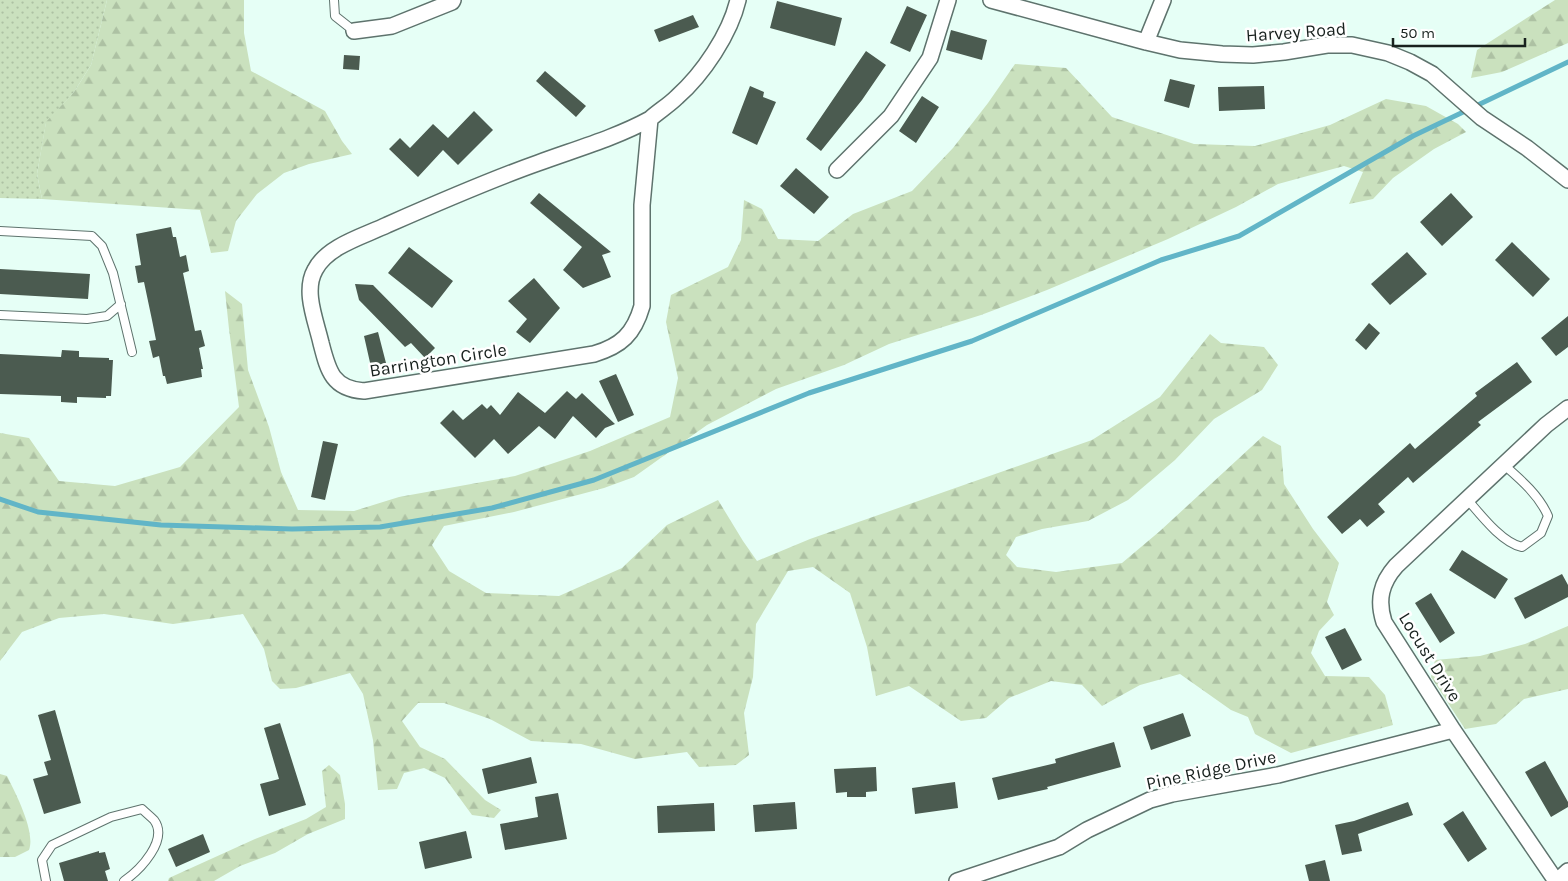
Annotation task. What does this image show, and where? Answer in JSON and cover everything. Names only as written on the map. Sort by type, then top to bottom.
[{"type":"street","points":[[354,31],[392,26],[420,16],[453,0]]},
{"type":"street","name":"Barrington Circle","points":[[650,118],[642,205],[642,306],[638,320],[620,343],[608,350],[594,354],[364,391],[347,388],[333,378],[326,363],[310,292],[314,271],[327,254],[366,234],[468,190],[628,131],[650,118],[678,96],[702,70],[722,40],[738,0]]},
{"type":"street","points":[[837,170],[891,116],[930,58],[948,0]]},
{"type":"street","name":"Harvey Road","points":[[991,0],[1180,50],[1253,55],[1327,45],[1364,47],[1388,53],[1432,74],[1482,118],[1528,148],[1568,180]]},
{"type":"street","points":[[1146,42],[1163,0]]},
{"type":"street","name":"Locust Drive","points":[[1557,881],[1453,730],[1384,622],[1380,598],[1382,586],[1396,566],[1546,426],[1568,408]]},
{"type":"street","name":"Pine Ridge Drive","points":[[957,881],[1059,847],[1087,830],[1150,800],[1172,794],[1278,775],[1453,730]]},
{"type":"street","points":[[1557,881],[1568,871]]},
{"type":"lane","points":[[334,0],[335,16],[354,31]]},
{"type":"lane","points":[[0,231],[92,236],[102,246],[113,273],[132,352]]},
{"type":"lane","points":[[0,316],[88,319],[107,316],[121,304]]},
{"type":"lane","points":[[1467,499],[1501,535],[1515,546],[1522,547],[1541,533],[1548,516],[1545,508],[1523,482],[1504,465]]},
{"type":"lane","points":[[46,881],[42,860],[52,845],[111,817],[142,809],[154,820],[158,830],[153,852],[136,873],[124,881]]},
{"type":"green space","points":[[0,0],[107,0],[91,65],[74,92],[46,123],[37,174],[42,199],[0,198]]},
{"type":"green space","points":[[107,0],[244,0],[244,33],[251,71],[325,111],[342,141],[352,154],[309,164],[284,173],[257,194],[236,221],[228,251],[211,253],[200,210],[42,199],[37,174],[46,122],[74,92],[91,65]]},
{"type":"green space","points":[[1555,0],[1568,0],[1568,43],[1502,72],[1471,78],[1477,50]]},
{"type":"green space","points":[[1015,64],[1066,68],[1112,117],[1194,144],[1255,146],[1330,125],[1386,99],[1426,106],[1458,124],[1466,132],[1434,149],[1393,178],[1373,199],[1349,204],[1363,172],[1344,166],[1278,184],[1236,207],[1168,239],[1047,290],[981,315],[889,344],[844,365],[776,389],[707,425],[634,477],[604,488],[514,512],[444,526],[432,545],[449,571],[486,593],[559,596],[622,568],[667,525],[718,500],[757,561],[810,539],[1092,440],[1160,397],[1210,334],[1221,343],[1264,347],[1278,365],[1262,390],[1214,419],[1175,460],[1128,500],[1088,521],[1042,529],[1016,537],[1006,555],[1017,567],[1056,572],[1122,563],[1160,531],[1263,436],[1281,446],[1284,484],[1313,529],[1339,563],[1327,602],[1334,615],[1319,631],[1311,653],[1325,676],[1369,677],[1385,695],[1393,725],[1291,753],[1255,734],[1248,717],[1231,710],[1180,674],[1140,685],[1102,706],[1082,685],[1051,681],[1009,698],[986,718],[961,721],[909,686],[876,696],[867,647],[850,593],[813,567],[788,571],[756,624],[753,677],[744,713],[749,755],[736,765],[699,767],[687,752],[635,759],[581,744],[531,741],[490,719],[444,703],[418,703],[402,721],[420,747],[445,759],[485,800],[501,810],[494,818],[472,815],[445,778],[424,768],[404,773],[397,789],[378,790],[373,740],[363,694],[350,673],[296,688],[280,689],[272,681],[264,649],[243,614],[173,624],[104,614],[59,618],[22,632],[0,661],[0,433],[29,438],[59,481],[115,486],[180,467],[239,407],[225,291],[242,304],[248,370],[269,427],[281,472],[298,510],[354,511],[399,497],[515,476],[590,451],[670,417],[678,378],[666,322],[671,295],[728,267],[741,240],[744,200],[762,209],[778,239],[818,241],[853,214],[912,191],[953,148]]},
{"type":"green space","points":[[1568,626],[1568,689],[1524,699],[1496,724],[1465,729],[1431,677],[1435,660],[1480,656],[1525,644]]},
{"type":"green space","points":[[329,765],[340,775],[345,804],[345,819],[308,834],[275,853],[240,866],[214,881],[168,881],[169,878],[255,839],[306,819],[326,807],[322,771]]},
{"type":"green space","points":[[0,774],[7,776],[11,783],[24,812],[30,833],[29,850],[15,857],[0,857]]},
{"type":"building","points":[[777,1],[842,18],[835,46],[770,28]]},
{"type":"building","points":[[907,6],[927,15],[910,52],[890,43]]},
{"type":"building","points":[[693,15],[699,27],[659,42],[654,30]]},
{"type":"building","points":[[951,30],[987,40],[982,60],[946,50]]},
{"type":"building","points":[[866,51],[886,65],[862,100],[821,151],[806,139]]},
{"type":"building","points":[[344,55],[360,56],[359,70],[343,69]]},
{"type":"building","points":[[545,71],[586,106],[576,117],[536,81]]},
{"type":"building","points":[[1170,79],[1195,85],[1189,108],[1164,101]]},
{"type":"building","points":[[750,86],[764,92],[763,97],[776,102],[757,145],[732,133]]},
{"type":"building","points":[[1264,86],[1265,109],[1219,111],[1218,87]]},
{"type":"building","points":[[922,96],[939,107],[916,143],[899,131]]},
{"type":"building","points":[[474,111],[493,130],[458,165],[443,150],[418,177],[389,149],[400,138],[410,148],[433,124],[448,138]]},
{"type":"building","points":[[796,168],[829,197],[814,214],[780,186]]},
{"type":"building","points":[[539,193],[611,252],[602,255],[611,277],[583,288],[563,270],[582,247],[530,203]]},
{"type":"building","points":[[1451,193],[1473,217],[1442,246],[1420,222]]},
{"type":"building","points":[[171,227],[173,237],[176,237],[180,257],[186,255],[189,271],[183,273],[195,331],[201,330],[205,346],[199,348],[203,369],[201,369],[202,377],[167,384],[165,376],[163,376],[159,356],[153,358],[149,341],[156,340],[144,282],[138,283],[135,266],[141,265],[136,234]]},
{"type":"building","points":[[1512,242],[1550,279],[1533,297],[1495,260]]},
{"type":"building","points":[[409,247],[453,281],[432,308],[388,273]]},
{"type":"building","points":[[1407,252],[1427,274],[1390,305],[1371,284]]},
{"type":"building","points":[[0,269],[90,274],[88,299],[0,294]]},
{"type":"building","points":[[534,278],[560,308],[530,343],[516,332],[527,319],[508,301]]},
{"type":"building","points":[[355,284],[373,285],[435,348],[425,358],[411,343],[405,347],[359,300]]},
{"type":"building","points":[[1568,316],[1568,347],[1556,356],[1541,338]]},
{"type":"building","points":[[1369,323],[1380,333],[1366,350],[1355,340]]},
{"type":"building","points":[[378,332],[386,363],[371,367],[364,336]]},
{"type":"building","points":[[62,350],[79,351],[79,357],[109,358],[109,360],[113,360],[111,396],[106,396],[106,398],[77,397],[77,403],[61,402],[61,396],[0,394],[0,354],[61,357]]},
{"type":"building","points":[[1517,362],[1532,382],[1478,422],[1481,425],[1413,483],[1408,477],[1378,504],[1385,512],[1367,527],[1360,519],[1342,534],[1327,517],[1410,443],[1415,449],[1477,396],[1475,393]]},
{"type":"building","points":[[616,374],[634,415],[618,422],[599,381]]},
{"type":"building","points":[[567,391],[576,399],[582,393],[615,424],[605,428],[596,438],[573,416],[555,439],[539,426],[508,454],[494,439],[475,458],[440,423],[453,410],[463,420],[482,404],[487,409],[491,405],[500,415],[518,392],[545,413]]},
{"type":"building","points":[[323,441],[338,444],[325,500],[311,497]]},
{"type":"building","points":[[1462,550],[1508,579],[1495,599],[1449,570]]},
{"type":"building","points":[[1562,574],[1568,585],[1568,597],[1525,619],[1514,598]]},
{"type":"building","points":[[1431,593],[1455,633],[1440,643],[1415,603]]},
{"type":"building","points":[[1345,628],[1362,660],[1342,670],[1325,637]]},
{"type":"building","points":[[55,710],[81,803],[44,814],[33,779],[48,775],[44,762],[51,760],[38,715]]},
{"type":"building","points":[[1183,713],[1191,736],[1151,750],[1143,727]]},
{"type":"building","points":[[280,723],[306,805],[269,816],[260,784],[279,779],[264,728]]},
{"type":"building","points":[[1114,742],[1121,767],[1047,787],[1048,789],[998,800],[992,778],[1056,763],[1055,759]]},
{"type":"building","points":[[531,757],[537,783],[488,794],[482,769]]},
{"type":"building","points":[[1545,761],[1568,802],[1568,807],[1551,817],[1525,772]]},
{"type":"building","points":[[876,767],[877,791],[866,792],[866,797],[847,797],[847,792],[836,793],[834,769]]},
{"type":"building","points":[[955,782],[958,808],[915,814],[912,788]]},
{"type":"building","points":[[558,793],[567,839],[505,850],[500,824],[538,817],[535,797]]},
{"type":"building","points":[[795,802],[797,829],[755,832],[753,805]]},
{"type":"building","points":[[1408,802],[1413,815],[1358,834],[1362,851],[1342,855],[1335,825],[1354,821]]},
{"type":"building","points":[[714,803],[715,831],[658,833],[657,806]]},
{"type":"building","points":[[1463,811],[1487,849],[1468,862],[1443,824]]},
{"type":"building","points":[[466,831],[472,858],[425,869],[419,842]]},
{"type":"building","points":[[203,834],[210,852],[176,867],[168,849]]},
{"type":"building","points":[[99,851],[99,853],[105,852],[110,869],[105,871],[108,881],[64,881],[59,863]]},
{"type":"building","points":[[1325,860],[1330,881],[1309,881],[1305,865]]},
{"type":"waterway","points":[[0,499],[38,512],[161,525],[292,529],[380,527],[492,508],[594,480],[809,393],[972,341],[1161,260],[1239,236],[1413,136],[1568,62]]}]
